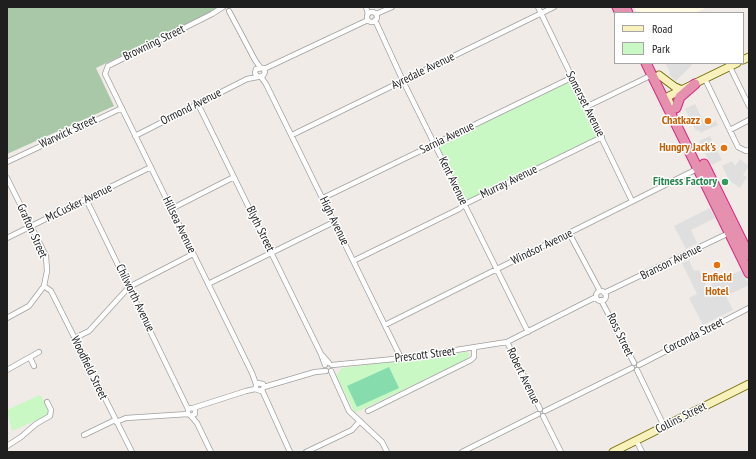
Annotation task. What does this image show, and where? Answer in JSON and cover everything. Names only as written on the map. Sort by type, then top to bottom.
[{"type":"highway","points":[[647,64],[656,74],[670,96],[673,110],[699,168],[733,232],[749,255]]},
{"type":"highway","points":[[653,64],[656,74],[673,110],[733,232],[749,273]]},
{"type":"highway","points":[[673,110],[680,97],[695,84]]},
{"type":"street","name":"Kent Avenue","points":[[367,7],[528,332]]},
{"type":"street","name":"Ormond Avenue","points":[[135,136],[392,7]]},
{"type":"street","name":"Somerset Avenue","points":[[538,7],[571,78],[588,106],[632,201]]},
{"type":"street","name":"Ayredale Avenue","points":[[292,135],[554,7]]},
{"type":"street","name":"Browning Street","points":[[106,77],[105,69],[108,66],[212,14],[228,9]]},
{"type":"street","name":"High Avenue","points":[[228,9],[234,17],[401,358]]},
{"type":"street","points":[[670,96],[735,64]]},
{"type":"street","points":[[730,67],[749,106]]},
{"type":"street","points":[[588,106],[656,74],[682,90]]},
{"type":"street","name":"Hillsea Avenue","points":[[106,77],[290,452]]},
{"type":"street","name":"Sarnia Avenue","points":[[323,198],[571,78]]},
{"type":"street","points":[[705,79],[738,147],[746,151],[749,150]]},
{"type":"street","name":"Blyth Street","points":[[198,104],[349,411],[382,442],[387,452]]},
{"type":"street","name":"Warwick Street","points":[[7,161],[122,108]]},
{"type":"street","points":[[730,130],[749,120]]},
{"type":"street","name":"Murray Avenue","points":[[354,261],[459,209],[465,204],[602,137]]},
{"type":"street","name":"McCusker Avenue","points":[[7,238],[151,167]]},
{"type":"street","name":"Windsor Avenue","points":[[385,325],[699,168]]},
{"type":"street","points":[[171,208],[234,177]]},
{"type":"street","name":"Grafton Street","points":[[7,178],[46,256],[47,271],[44,286]]},
{"type":"street","name":"Chilworth Avenue","points":[[86,199],[211,452]]},
{"type":"street","points":[[208,284],[334,222]]},
{"type":"street","name":"Branson Avenue","points":[[507,342],[733,232]]},
{"type":"street","name":"Ross Street","points":[[569,233],[664,426]]},
{"type":"street","points":[[75,338],[89,331],[129,287],[193,254]]},
{"type":"street","points":[[7,318],[30,306],[44,286]]},
{"type":"street","name":"Woodfield Street","points":[[44,286],[51,291],[132,452]]},
{"type":"street","name":"Corconda Street","points":[[462,452],[749,308]]},
{"type":"street","name":"Prescott Street","points":[[84,435],[126,418],[177,415],[246,391],[328,368],[507,342]]},
{"type":"street","name":"Robert Avenue","points":[[507,342],[561,452]]},
{"type":"street","points":[[368,411],[471,360],[474,357],[474,348]]},
{"type":"street","points":[[7,370],[39,352]]},
{"type":"street","points":[[30,358],[34,366]]},
{"type":"street","name":"Collins Street","points":[[613,452],[749,384]]},
{"type":"street","points":[[7,446],[21,437],[36,424],[50,416],[51,410],[47,402]]},
{"type":"street","points":[[306,452],[352,430],[360,421]]},
{"type":"street","points":[[636,440],[642,452]]},
{"type":"shaded area","points":[[634,7],[708,7],[697,12],[636,12]]},
{"type":"shaded area","points":[[666,64],[692,65],[676,81],[669,74],[670,72]]},
{"type":"shaded area","points":[[695,104],[705,125],[716,121],[718,125],[700,133],[699,130],[696,131],[685,109]]},
{"type":"shaded area","points":[[710,136],[722,160],[711,165],[699,141]]},
{"type":"shaded area","points":[[740,159],[749,166],[743,175],[747,177],[740,188],[730,181],[722,166],[732,161],[735,166]]},
{"type":"shaded area","points":[[710,208],[715,218],[691,230],[697,243],[686,249],[674,226]]},
{"type":"shaded area","points":[[689,260],[694,271],[699,270],[707,286],[742,270],[749,285],[726,296],[733,310],[703,325],[689,298],[697,294],[682,263]]},
{"type":"green space","points":[[7,7],[219,7],[216,11],[96,68],[114,106],[7,154]]},
{"type":"green space","points":[[571,78],[602,137],[465,204],[436,144]]},
{"type":"green space","points":[[467,352],[470,354],[467,359],[355,413],[336,376],[342,368]]},
{"type":"green space","points":[[389,367],[399,388],[357,407],[347,386]]},
{"type":"green space","points":[[40,395],[49,410],[46,416],[12,431],[7,410]]},
{"type":"place","name":"Chatkazz","points":[[708,121]]},
{"type":"place","name":"Hungry Jack's","points":[[724,148]]},
{"type":"place","name":"Fitness Factory","points":[[725,182]]},
{"type":"place","name":"Enfield Hotel","points":[[717,265]]}]
